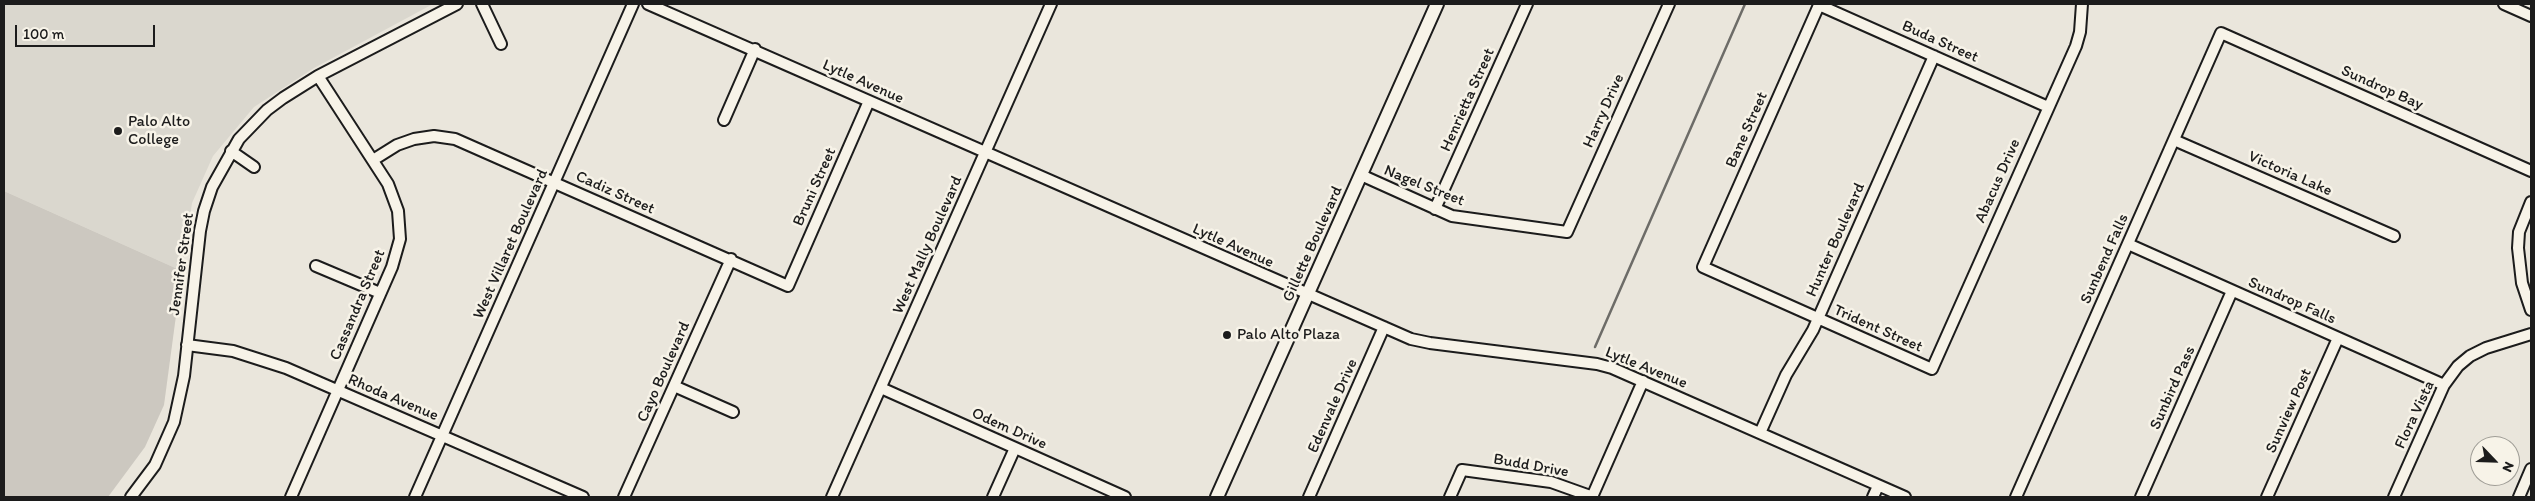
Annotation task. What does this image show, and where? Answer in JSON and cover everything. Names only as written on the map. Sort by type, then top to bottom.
[{"type":"main road","name":"Gillette Boulevard","points":[[1218,497],[1437,4]]},
{"type":"street","name":"Jennifer Street","points":[[131,497],[155,464],[174,422],[184,376],[186,345],[204,211],[212,187],[238,139],[267,110],[318,76],[457,4]]},
{"type":"street","points":[[482,4],[501,44]]},
{"type":"street","name":"West Villaret Boulevard","points":[[415,497],[633,4]]},
{"type":"street","name":"Lytle Avenue","points":[[648,4],[755,49],[985,153],[1309,295],[1422,342],[1597,364],[1643,381],[1905,497]]},
{"type":"street","name":"West Mally Boulevard","points":[[832,497],[1051,4]]},
{"type":"street","name":"Henrietta Street","points":[[1435,209],[1527,4]]},
{"type":"street","name":"Harry Drive","points":[[1567,232],[1669,4]]},
{"type":"street","name":"Abacus Drive","points":[[1932,369],[2076,46],[2080,32],[2082,4]]},
{"type":"street","points":[[2504,4],[2531,16]]},
{"type":"street","name":"Buda Street","points":[[1819,5],[2048,107]]},
{"type":"street","name":"Bane Street","points":[[1703,267],[1819,5]]},
{"type":"street","name":"Sunbend Falls","points":[[2016,497],[2221,33]]},
{"type":"street","name":"Sundrop Bay","points":[[2221,33],[2531,171]]},
{"type":"street","points":[[724,120],[755,49]]},
{"type":"street","name":"Hunter Boulevard","points":[[1760,433],[1786,375],[1818,318],[1934,56]]},
{"type":"street","name":"Cassandra Street","points":[[291,497],[398,249],[400,220],[392,192],[318,76]]},
{"type":"street","name":"Bruni Street","points":[[788,286],[869,101]]},
{"type":"street","name":"Cadiz Street","points":[[373,160],[405,142],[434,136],[472,145],[788,286]]},
{"type":"street","name":"Victoria Lake","points":[[2174,140],[2394,236]]},
{"type":"street","points":[[231,151],[254,167]]},
{"type":"street","name":"Nagel Street","points":[[1361,175],[1435,209],[1467,219],[1567,232]]},
{"type":"street","points":[[2531,202],[2519,232],[2518,248],[2522,283],[2531,310]]},
{"type":"street","name":"Sundrop Falls","points":[[2128,244],[2444,384]]},
{"type":"street","name":"Cayo Boulevard","points":[[624,497],[731,259]]},
{"type":"street","points":[[316,266],[380,294]]},
{"type":"street","name":"Trident Street","points":[[1703,267],[1932,369]]},
{"type":"street","name":"Sunbird Pass","points":[[2141,497],[2232,291]]},
{"type":"street","name":"Edenvale Drive","points":[[1309,497],[1384,327]]},
{"type":"street","name":"Flora Vista","points":[[2394,497],[2444,384],[2470,356],[2486,348],[2531,334]]},
{"type":"street","name":"Sunview Post","points":[[2267,497],[2338,338]]},
{"type":"street","name":"Rhoda Avenue","points":[[186,345],[233,351],[260,358],[583,497]]},
{"type":"street","points":[[1592,497],[1643,381]]},
{"type":"street","points":[[674,386],[733,412]]},
{"type":"street","name":"Odem Drive","points":[[881,388],[1125,497]]},
{"type":"street","points":[[993,497],[1015,448]]},
{"type":"street","points":[[2519,497],[2531,469]]},
{"type":"street","name":"Budd Drive","points":[[1450,497],[1462,470],[1551,482],[1592,497]]},
{"type":"street","points":[[1873,497],[1878,486]]},
{"type":"shaded area","name":"Palo Alto College","points":[[4,4],[433,4],[314,68],[254,107],[213,156],[192,203],[182,271],[4,191]]},
{"type":"shaded area","points":[[4,191],[182,271],[164,405],[145,447],[108,497],[4,497]]},
{"type":"waterway","points":[[1595,347],[1745,4]]},
{"type":"place","name":"Palo Alto College","points":[[118,131]]},
{"type":"place","name":"Palo Alto Plaza","points":[[1227,335]]}]
